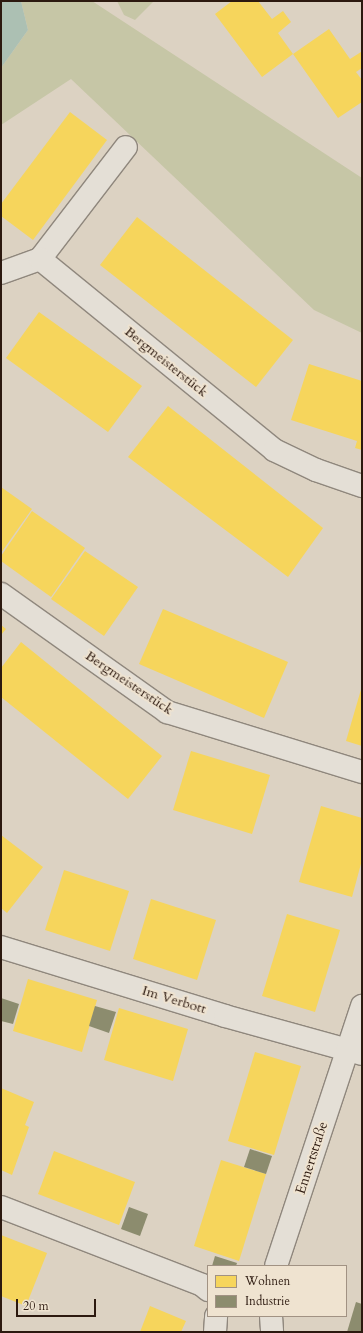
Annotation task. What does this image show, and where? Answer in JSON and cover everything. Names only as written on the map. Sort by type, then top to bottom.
[{"type":"street","points":[[1,273],[40,259],[126,147]]},
{"type":"street","name":"Bergmeisterstück","points":[[40,259],[274,450],[316,470],[362,486]]},
{"type":"street","name":"Bergmeisterstück","points":[[1,594],[167,712],[362,772]]},
{"type":"street","name":"Im Verbott","points":[[1,947],[225,1016],[355,1052]]},
{"type":"street","name":"Ennertstraße","points":[[276,1265],[355,1052],[362,1006]]},
{"type":"street","points":[[1,1207],[202,1284],[207,1289]]},
{"type":"street","points":[[215,1332],[216,1317]]},
{"type":"street","points":[[271,1317],[272,1332]]},
{"type":"shaded area","points":[[1,1],[21,1],[28,30],[1,68]]},
{"type":"shaded area","points":[[21,1],[92,1],[362,178],[362,333],[314,310],[71,79],[1,125],[1,68],[28,30]]},
{"type":"shaded area","points":[[117,1],[154,1],[135,20],[124,15]]},
{"type":"building: Wohnen","points":[[232,1],[258,1],[272,19],[283,11],[291,22],[278,33],[293,54],[262,77],[215,14]]},
{"type":"building: Wohnen","points":[[329,29],[350,59],[361,52],[362,54],[362,68],[356,72],[362,80],[362,102],[338,118],[293,54]]},
{"type":"building: Wohnen","points":[[70,112],[107,140],[33,240],[1,216],[1,204]]},
{"type":"building: Wohnen","points":[[137,217],[293,340],[256,387],[100,265]]},
{"type":"building: Wohnen","points":[[39,312],[142,386],[108,432],[6,358]]},
{"type":"building: Wohnen","points":[[309,364],[362,381],[362,450],[355,448],[357,441],[291,420]]},
{"type":"building: Wohnen","points":[[168,406],[323,528],[288,577],[128,457]]},
{"type":"building: Wohnen","points":[[1,487],[32,509],[1,553]]},
{"type":"building: Wohnen","points":[[32,511],[85,548],[51,597],[1,561],[1,556]]},
{"type":"building: Wohnen","points":[[85,551],[138,587],[104,636],[51,599]]},
{"type":"building: Wohnen","points":[[163,609],[288,662],[264,718],[139,664]]},
{"type":"building: Wohnen","points":[[1,625],[6,629],[1,635]]},
{"type":"building: Wohnen","points":[[21,642],[162,756],[128,799],[1,697],[1,668]]},
{"type":"building: Wohnen","points":[[362,686],[362,746],[346,741]]},
{"type":"building: Wohnen","points":[[191,751],[270,775],[252,834],[173,810]]},
{"type":"building: Wohnen","points":[[321,806],[362,818],[362,860],[352,897],[299,882]]},
{"type":"building: Wohnen","points":[[1,835],[43,867],[7,913],[1,908]]},
{"type":"building: Wohnen","points":[[64,870],[129,891],[110,951],[45,930]]},
{"type":"building: Wohnen","points":[[151,899],[216,920],[197,980],[133,959]]},
{"type":"building: Wohnen","points":[[287,914],[340,930],[315,1012],[262,996]]},
{"type":"building: Wohnen","points":[[28,979],[97,1000],[82,1052],[13,1031]]},
{"type":"building: Wohnen","points":[[119,1008],[188,1029],[173,1081],[104,1060]]},
{"type":"building: Wohnen","points":[[255,1052],[301,1066],[274,1155],[228,1141]]},
{"type":"building: Wohnen","points":[[1,1088],[34,1102],[25,1125],[29,1127],[12,1175],[1,1170]]},
{"type":"building: Wohnen","points":[[54,1151],[135,1182],[119,1225],[38,1194]]},
{"type":"building: Wohnen","points":[[221,1160],[266,1174],[239,1261],[194,1246]]},
{"type":"building: Wohnen","points":[[1,1235],[47,1253],[26,1306],[1,1296]]},
{"type":"building: Wohnen","points":[[150,1306],[186,1321],[181,1332],[140,1332]]},
{"type":"building: Industrie","points":[[1,998],[19,1004],[13,1024],[1,1021]]},
{"type":"building: Industrie","points":[[95,1006],[116,1012],[109,1033],[89,1026]]},
{"type":"building: Industrie","points":[[250,1149],[272,1156],[266,1174],[244,1167]]},
{"type":"building: Industrie","points":[[129,1207],[148,1214],[140,1236],[121,1229]]},
{"type":"building: Industrie","points":[[215,1256],[237,1263],[236,1265],[212,1265]]},
{"type":"building: Industrie","points":[[356,1302],[362,1304],[362,1332],[347,1332]]}]
